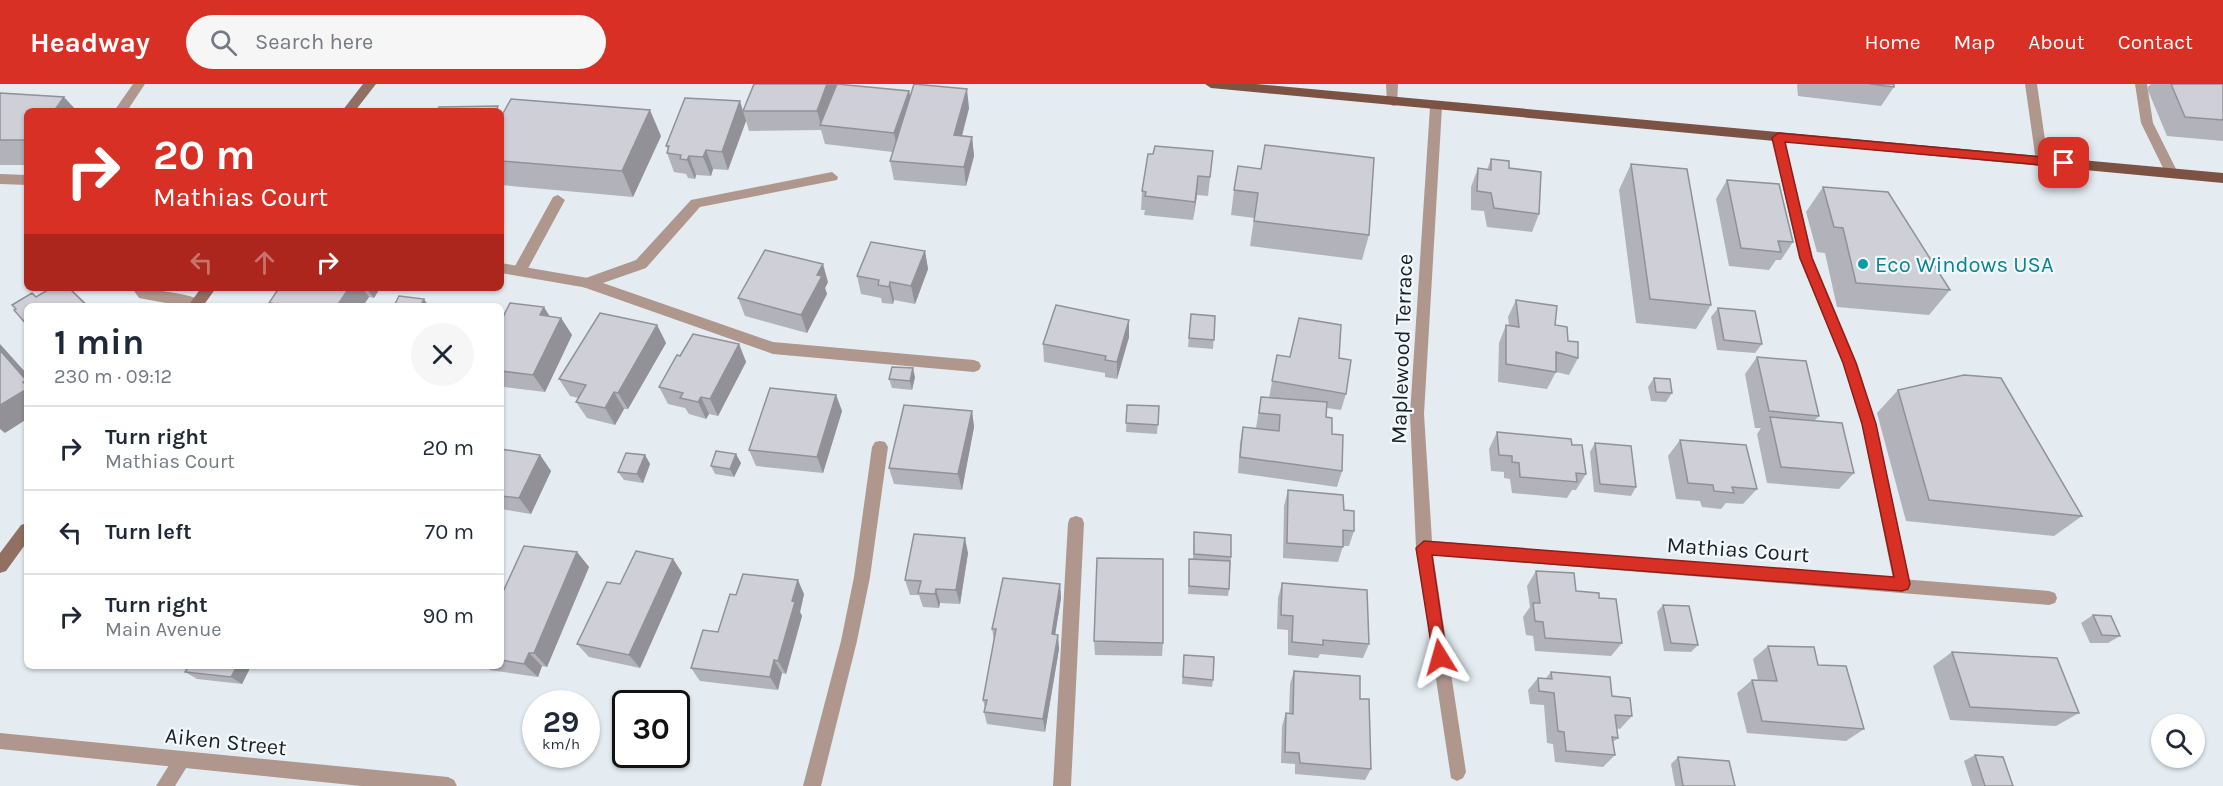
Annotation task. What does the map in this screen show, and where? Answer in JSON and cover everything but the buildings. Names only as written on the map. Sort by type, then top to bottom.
[{"type":"main road","points":[[350,108],[370,84]]},
{"type":"main road","points":[[1211,84],[1269,87],[1393,102],[2223,178]]},
{"type":"main road","points":[[197,303],[207,291]]},
{"type":"main road","points":[[0,566],[24,534]]},
{"type":"street","points":[[122,108],[139,84]]},
{"type":"street","points":[[1392,84],[1393,102]]},
{"type":"street","points":[[2031,84],[2042,161]]},
{"type":"street","points":[[2141,84],[2147,123],[2172,173]]},
{"type":"street","name":"Maplewood Terrace","points":[[1436,106],[1417,414],[1424,548],[1457,772]]},
{"type":"street","points":[[1778,138],[1806,258],[1850,363],[1869,424],[1902,584]]},
{"type":"street","points":[[588,283],[641,264],[696,203],[832,177]]},
{"type":"street","points":[[0,179],[24,180]]},
{"type":"street","points":[[520,270],[558,200]]},
{"type":"street","points":[[504,268],[588,283],[773,348],[974,366]]},
{"type":"street","points":[[142,291],[144,294],[191,303]]},
{"type":"street","points":[[812,786],[858,599],[880,447]]},
{"type":"street","points":[[1062,786],[1076,523]]},
{"type":"street","name":"Mathias Court","points":[[1424,548],[1902,584],[2049,598]]},
{"type":"street","name":"Aiken Street","points":[[0,741],[448,786]]},
{"type":"street","points":[[165,786],[182,760]]},
{"type":"place","name":"Eco Windows USA","points":[[1863,264]]},
{"type":"route","points":[[1440,657],[1424,548],[1902,584],[1869,424],[1850,363],[1806,258],[1778,138],[2064,163]]}]
